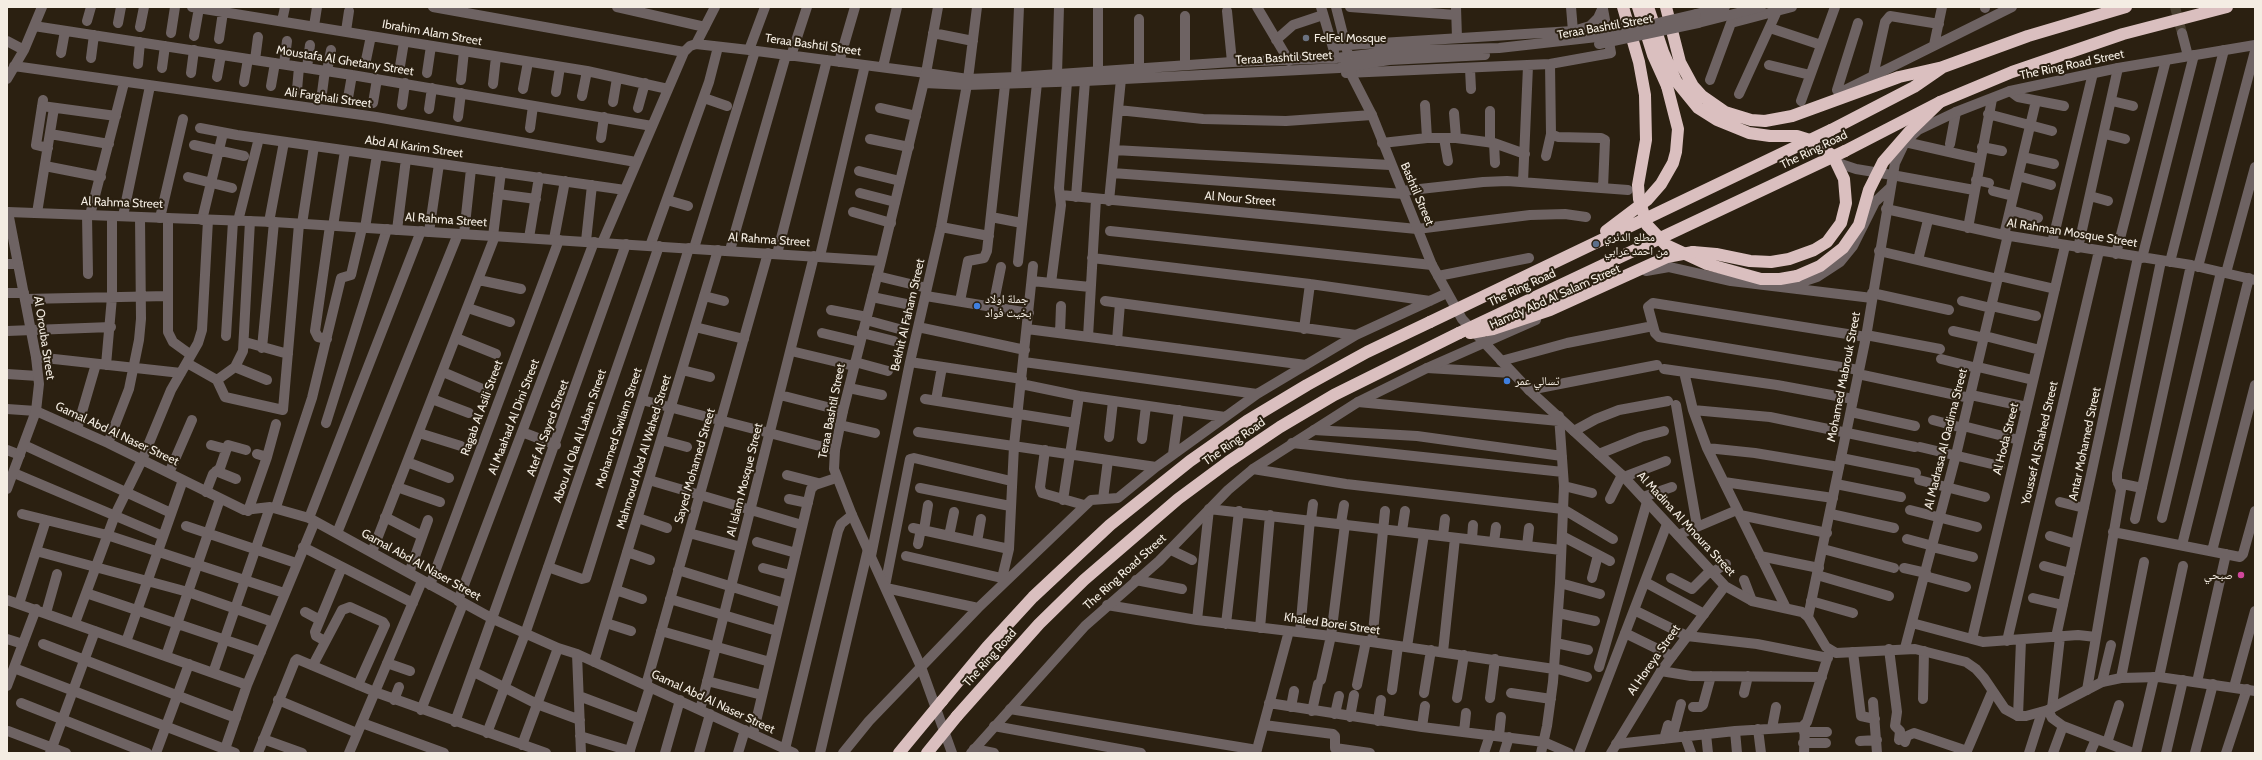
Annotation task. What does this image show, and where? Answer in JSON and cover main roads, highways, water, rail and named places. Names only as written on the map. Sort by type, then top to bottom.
[{"type":"highway","points":[[1623,7],[1639,62],[1645,95],[1646,140],[1638,185],[1639,199],[1647,225],[1666,245],[1679,253],[1751,280],[1797,276],[1820,266],[1843,248],[1859,225],[1869,190],[1883,162],[1910,131],[1940,102]]},
{"type":"highway","points":[[1588,245],[1647,200],[1668,174],[1676,152],[1678,129],[1667,86],[1653,55],[1638,7]]},
{"type":"highway","points":[[1459,334],[1493,329],[1529,317],[1581,296],[1667,257],[1693,252],[1716,254],[1750,261],[1771,262],[1798,257],[1821,247],[1838,229],[1845,210],[1846,187],[1838,163],[1827,150],[1813,141],[1797,136],[1770,136],[1749,133],[1717,120],[1698,108],[1676,81],[1663,52],[1648,7]]},
{"type":"highway","points":[[1666,7],[1680,62],[1693,86],[1702,96],[1725,112],[1751,120],[1779,120],[1899,77],[1943,67]]},
{"type":"highway","name":"The Ring Road","points":[[899,753],[986,648],[1039,592],[1105,529],[1190,460],[1248,421],[1306,385],[1368,352],[1830,130],[1914,87],[1943,67],[2028,36],[2126,7]]},
{"type":"highway","name":"The Ring Road","points":[[927,753],[956,716],[1039,624],[1084,580],[1178,499],[1280,427],[1334,395],[1845,151],[1940,102],[2012,72],[2086,45],[2161,23],[2227,7]]},
{"type":"tunnel","points":[[2175,7],[2182,33]]},
{"type":"place","name":"FelFel Mosque","points":[[1306,38]]},
{"type":"place","name":"مطلع الدئري من احمد عرابي","points":[[1596,244]]},
{"type":"place","name":"جملة اولاد بخيت فواد","points":[[977,306]]},
{"type":"place","name":"تسالي عمر","points":[[1507,381]]},
{"type":"place","name":"صبحي","points":[[2241,575]]}]
